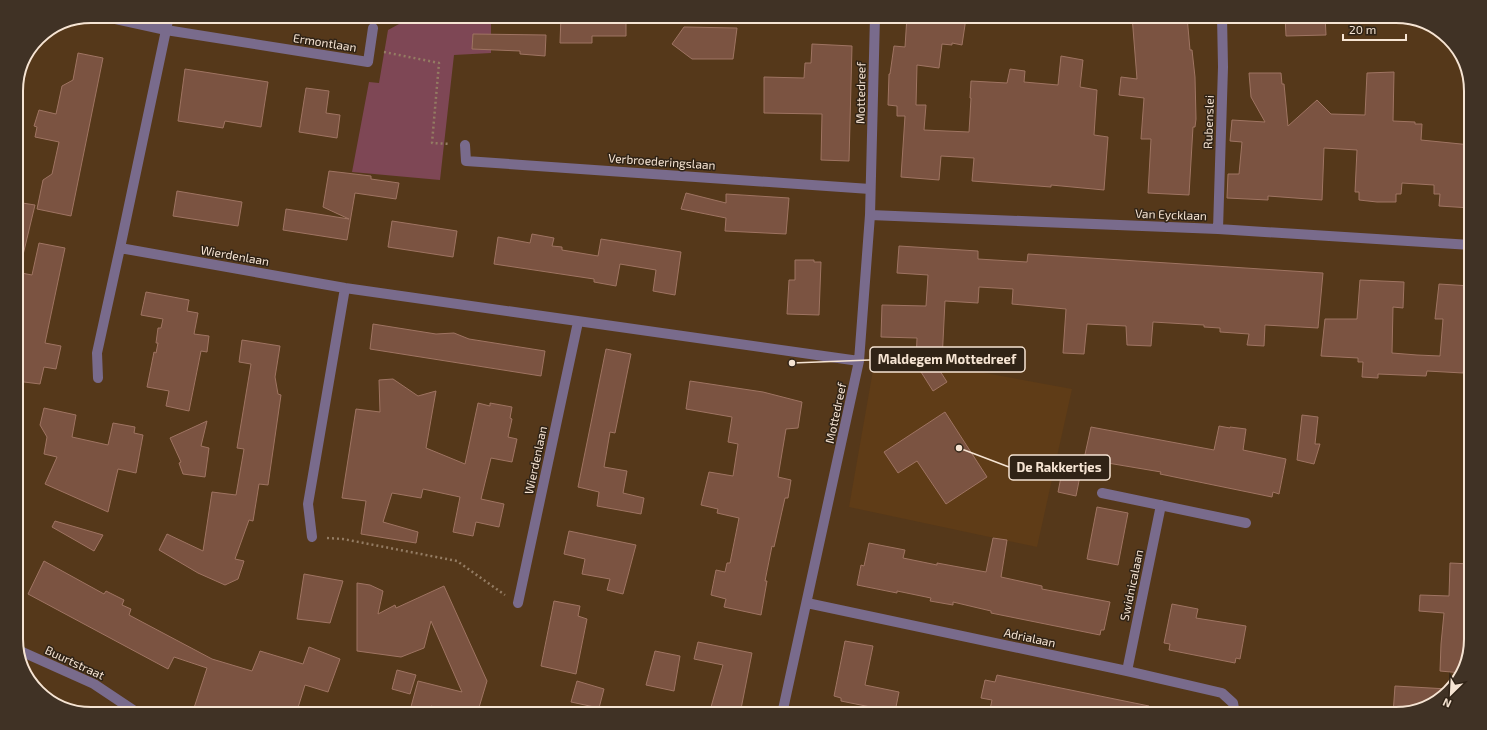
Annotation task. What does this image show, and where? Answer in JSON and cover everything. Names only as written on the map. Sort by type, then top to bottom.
[{"type":"street","name":"Ermontlaan","points":[[134,23],[166,30],[368,62],[373,28]]},
{"type":"street","points":[[98,378],[97,353],[168,23]]},
{"type":"street","name":"Mottedreef","points":[[784,707],[859,361],[870,215],[875,23]]},
{"type":"street","name":"Rubenslei","points":[[1218,229],[1223,67],[1222,23]]},
{"type":"street","name":"Verbroederingslaan","points":[[466,145],[466,161],[870,189]]},
{"type":"street","name":"Van Eycklaan","points":[[870,215],[1218,229],[1464,245]]},
{"type":"street","name":"Wierdenlaan","points":[[120,248],[344,288],[859,361]]},
{"type":"street","points":[[312,537],[308,504],[344,288]]},
{"type":"street","name":"Wierdenlaan","points":[[518,604],[578,322]]},
{"type":"street","points":[[1102,493],[1246,523]]},
{"type":"street","name":"Swidnicalaan","points":[[1126,671],[1161,505]]},
{"type":"street","name":"Adrialaan","points":[[807,603],[1222,693],[1233,703],[1234,707]]},
{"type":"street","name":"Buurtstraat","points":[[24,653],[94,684],[128,707]]},
{"type":"path","points":[[370,49],[439,63],[432,143],[466,145]]},
{"type":"path","points":[[312,537],[343,539],[457,561],[518,604]]},
{"type":"shaded area","points":[[401,23],[491,23],[491,53],[454,55],[440,180],[352,172],[369,82],[379,83],[388,30]]},
{"type":"shaded area","points":[[876,353],[1072,389],[1037,547],[849,507]]},
{"type":"building","points":[[561,23],[626,23],[626,36],[592,36],[592,43],[560,43]]},
{"type":"building","points":[[907,23],[965,23],[962,45],[952,43],[952,45],[942,44],[939,68],[917,65],[916,105],[926,105],[924,130],[969,132],[971,81],[1007,83],[1010,69],[1025,71],[1024,82],[1058,85],[1061,56],[1083,60],[1080,87],[1097,90],[1094,135],[1108,137],[1104,190],[1051,185],[1051,187],[972,181],[974,158],[941,156],[939,180],[901,177],[905,116],[897,116],[897,106],[888,105],[889,74],[894,46],[905,47]]},
{"type":"building","points":[[1133,23],[1188,23],[1190,50],[1192,50],[1195,77],[1196,119],[1195,127],[1193,127],[1189,195],[1148,193],[1151,139],[1141,139],[1144,98],[1119,95],[1121,77],[1137,79]]},
{"type":"building","points":[[1285,23],[1325,23],[1326,35],[1286,36]]},
{"type":"building","points":[[684,27],[737,28],[733,59],[692,59],[672,44]]},
{"type":"building","points":[[473,34],[546,35],[545,56],[520,54],[520,51],[472,49]]},
{"type":"building","points":[[812,44],[852,46],[849,161],[821,160],[822,114],[764,113],[764,77],[804,78],[805,63],[811,63]]},
{"type":"building","points":[[78,53],[103,58],[71,216],[37,209],[43,180],[52,174],[59,142],[35,137],[37,127],[34,126],[39,110],[56,114],[62,86],[73,80]]},
{"type":"building","points":[[185,69],[268,82],[261,127],[225,121],[223,128],[178,121]]},
{"type":"building","points":[[1394,72],[1393,121],[1415,122],[1415,124],[1422,124],[1421,140],[1464,144],[1464,208],[1439,206],[1440,194],[1434,194],[1434,185],[1402,183],[1401,194],[1396,194],[1396,202],[1359,200],[1359,192],[1355,192],[1357,150],[1324,148],[1322,200],[1268,196],[1268,200],[1227,198],[1228,174],[1239,174],[1242,142],[1230,141],[1232,120],[1265,122],[1251,97],[1249,73],[1281,73],[1282,84],[1284,84],[1288,126],[1317,100],[1331,114],[1365,115],[1367,73]]},
{"type":"building","points":[[306,88],[329,91],[326,113],[340,115],[337,138],[299,132]]},
{"type":"building","points":[[329,171],[371,176],[371,179],[399,183],[396,199],[355,193],[347,240],[283,230],[286,209],[349,219],[323,207]]},
{"type":"building","points":[[177,191],[242,202],[238,226],[173,216]]},
{"type":"building","points":[[686,193],[726,203],[726,194],[789,198],[786,234],[725,231],[726,218],[681,209]]},
{"type":"building","points":[[23,203],[35,205],[23,255]]},
{"type":"building","points":[[392,221],[457,231],[453,257],[388,247]]},
{"type":"building","points":[[532,234],[554,238],[552,246],[562,247],[562,250],[598,256],[601,239],[681,252],[675,295],[653,291],[656,270],[620,264],[616,286],[594,282],[594,279],[494,264],[498,237],[530,243]]},
{"type":"building","points":[[39,243],[65,248],[45,343],[61,346],[56,369],[44,367],[40,384],[23,382],[23,273],[32,275]]},
{"type":"building","points":[[899,246],[978,251],[978,259],[1027,262],[1028,254],[1323,273],[1318,328],[1265,325],[1264,346],[1247,345],[1249,334],[1220,332],[1220,328],[1204,327],[1204,325],[1153,322],[1151,346],[1127,345],[1126,326],[1087,324],[1084,354],[1063,353],[1066,309],[1012,304],[1013,289],[979,287],[978,303],[945,301],[942,361],[933,360],[947,382],[933,391],[916,364],[917,338],[881,337],[882,305],[926,306],[928,275],[897,273]]},
{"type":"building","points":[[795,260],[814,260],[814,262],[821,262],[819,315],[787,314],[789,280],[795,280]]},
{"type":"building","points":[[1360,280],[1404,282],[1403,308],[1393,307],[1392,353],[1440,356],[1443,319],[1435,319],[1439,284],[1464,286],[1463,373],[1427,371],[1426,376],[1378,374],[1378,378],[1362,377],[1363,362],[1358,362],[1358,358],[1321,356],[1325,319],[1357,319]]},
{"type":"building","points":[[146,292],[189,300],[187,311],[198,313],[194,334],[209,336],[207,352],[201,351],[189,411],[166,406],[169,391],[147,387],[154,352],[156,353],[158,343],[156,343],[158,328],[161,328],[163,319],[141,315]]},
{"type":"building","points":[[373,324],[436,334],[454,333],[469,339],[545,351],[541,376],[370,349]]},
{"type":"building","points":[[242,340],[280,346],[275,377],[278,394],[281,395],[268,485],[259,484],[253,521],[249,520],[235,559],[244,561],[238,579],[225,585],[198,573],[159,550],[167,534],[203,551],[212,492],[236,495],[244,449],[237,448],[251,364],[239,362]]},
{"type":"building","points":[[606,349],[631,354],[615,433],[610,432],[604,467],[627,471],[623,493],[644,498],[641,514],[597,506],[599,492],[578,487]]},
{"type":"building","points":[[393,379],[418,396],[436,391],[426,448],[465,464],[478,403],[490,406],[490,403],[512,407],[510,418],[512,419],[508,437],[517,439],[512,462],[491,458],[481,499],[504,504],[499,527],[476,522],[473,536],[453,532],[460,497],[423,489],[421,498],[392,493],[383,522],[418,532],[416,543],[361,534],[366,501],[342,498],[356,409],[380,412],[379,380]]},
{"type":"building","points":[[690,381],[763,392],[802,402],[798,428],[786,429],[778,477],[791,480],[788,498],[785,498],[774,547],[772,546],[765,581],[767,581],[761,615],[724,607],[726,599],[711,595],[716,570],[725,572],[727,563],[730,563],[739,518],[717,513],[718,509],[701,505],[709,472],[733,476],[738,444],[728,442],[732,417],[686,409]]},
{"type":"building","points":[[44,408],[76,415],[72,437],[108,445],[113,423],[135,427],[134,433],[143,435],[136,473],[118,469],[108,512],[45,484],[57,457],[44,454],[47,437],[40,425]]},
{"type":"building","points":[[945,412],[987,477],[946,504],[917,461],[898,473],[884,452]]},
{"type":"building","points":[[1302,415],[1318,417],[1315,444],[1320,444],[1314,464],[1297,460]]},
{"type":"building","points":[[207,421],[201,446],[209,448],[205,477],[183,474],[179,463],[181,462],[170,438]]},
{"type":"building","points":[[1219,426],[1246,429],[1243,450],[1286,459],[1279,494],[1273,492],[1272,497],[1160,474],[1161,472],[1084,459],[1091,427],[1214,450]]},
{"type":"building","points":[[1062,472],[1080,476],[1076,496],[1058,492]]},
{"type":"building","points":[[1097,507],[1128,513],[1118,565],[1087,559]]},
{"type":"building","points":[[55,521],[103,535],[94,551],[52,527]]},
{"type":"building","points":[[569,531],[636,545],[623,594],[607,590],[610,579],[582,574],[585,559],[564,554]]},
{"type":"building","points":[[993,538],[1007,540],[1001,577],[1042,586],[1042,589],[1110,602],[1104,630],[1101,630],[1100,635],[991,613],[991,611],[953,602],[953,605],[930,601],[931,598],[857,585],[861,565],[864,566],[869,543],[905,550],[903,558],[937,565],[937,563],[986,572]]},
{"type":"building","points":[[44,561],[104,594],[106,591],[124,600],[122,605],[131,609],[129,615],[212,659],[252,671],[260,651],[303,664],[309,647],[340,659],[328,692],[305,685],[298,707],[194,707],[207,668],[174,657],[168,669],[28,594]]},
{"type":"building","points":[[1450,563],[1464,564],[1464,639],[1462,656],[1455,672],[1440,671],[1444,613],[1419,611],[1420,595],[1449,596]]},
{"type":"building","points":[[304,574],[343,581],[330,623],[297,619]]},
{"type":"building","points":[[357,583],[370,585],[383,591],[378,614],[395,605],[396,608],[444,586],[487,681],[479,707],[411,707],[418,681],[462,692],[431,621],[424,648],[401,657],[357,651]]},
{"type":"building","points":[[554,601],[580,606],[578,616],[587,619],[576,674],[541,666]]},
{"type":"building","points":[[1172,604],[1198,609],[1196,618],[1246,626],[1240,659],[1236,658],[1235,663],[1169,650],[1170,644],[1164,643]]},
{"type":"building","points":[[845,641],[873,646],[865,685],[899,692],[896,707],[870,707],[841,701],[841,698],[834,696]]},
{"type":"building","points":[[698,642],[752,653],[741,707],[711,707],[723,665],[694,659]]},
{"type":"building","points":[[655,651],[680,656],[674,691],[646,685]]},
{"type":"building","points":[[397,670],[416,675],[410,694],[392,689]]},
{"type":"building","points":[[997,675],[1149,707],[990,707],[992,700],[981,698],[985,680],[995,682]]},
{"type":"building","points":[[577,681],[604,689],[599,707],[571,702]]},
{"type":"building","points":[[1395,686],[1431,688],[1430,698],[1413,705],[1394,707]]},
{"type":"place","name":"Maldegem Mottedreef","points":[[792,363]]},
{"type":"place","name":"De Rakkertjes","points":[[959,448]]}]
